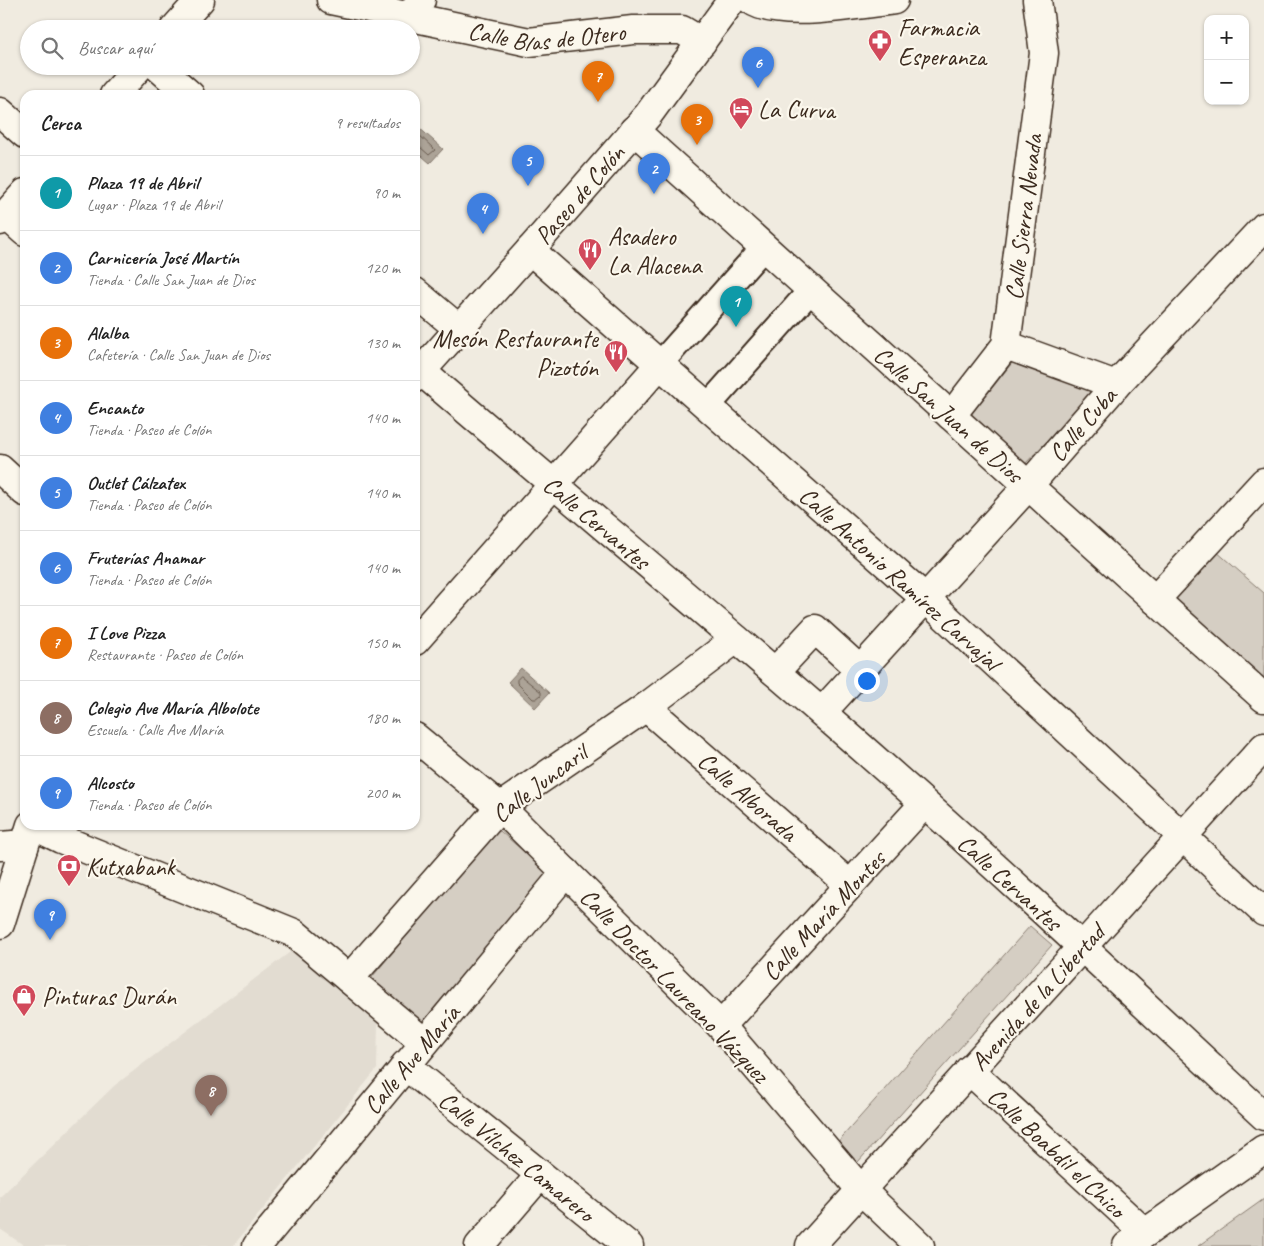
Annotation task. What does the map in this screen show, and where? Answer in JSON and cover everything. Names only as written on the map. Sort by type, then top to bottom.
[{"type":"street","points":[[182,20],[200,0]]},
{"type":"street","name":"Calle Blas de Otero","points":[[331,0],[415,9],[529,42],[633,30],[682,30],[702,42]]},
{"type":"street","name":"Paseo de Colón","points":[[420,372],[648,115],[732,0]]},
{"type":"street","points":[[751,0],[778,10],[805,10],[894,0]]},
{"type":"street","name":"Calle Sierra Nevada","points":[[1006,345],[1044,53],[1037,0]]},
{"type":"street","points":[[118,90],[132,75]]},
{"type":"street","points":[[168,75],[184,90]]},
{"type":"street","points":[[0,112],[20,130]]},
{"type":"street","name":"Calle San Juan de Dios","points":[[634,130],[1264,698]]},
{"type":"street","points":[[10,223],[20,203]]},
{"type":"street","name":"Calle Cuba","points":[[822,712],[1028,486],[1116,385],[1264,227]]},
{"type":"street","points":[[420,635],[764,247]]},
{"type":"street","name":"Calle Antonio Ramírez Carvajal","points":[[530,250],[925,598],[1264,912]]},
{"type":"street","points":[[707,406],[811,290]]},
{"type":"street","points":[[420,296],[459,329]]},
{"type":"street","points":[[951,416],[1006,345],[1116,385]]},
{"type":"street","name":"Calle Cervantes","points":[[420,376],[822,712],[1082,947],[1264,1116]]},
{"type":"street","points":[[0,469],[20,487]]},
{"type":"street","points":[[1155,600],[1264,482]]},
{"type":"street","points":[[774,672],[815,629],[860,670]]},
{"type":"street","name":"Calle Juncaril","points":[[349,979],[500,807],[646,707],[736,639]]},
{"type":"street","name":"Calle Alborada","points":[[646,707],[850,885]]},
{"type":"street","name":"Calle Doctor Laureano Vázquez","points":[[420,741],[500,807],[721,1026],[861,1190],[920,1246]]},
{"type":"street","name":"Avenida de la Libertad","points":[[810,1246],[1264,747]]},
{"type":"street","name":"Calle María Montes","points":[[721,1026],[924,804]]},
{"type":"street","points":[[0,924],[22,836],[61,839],[294,933],[424,1042]]},
{"type":"street","name":"Calle Ave María","points":[[257,1246],[566,872]]},
{"type":"street","name":"Calle Vílchez Camarero","points":[[405,1065],[629,1246]]},
{"type":"street","name":"Calle Boabdil el Chico","points":[[970,1070],[1136,1240]]},
{"type":"street","points":[[1136,1240],[1264,1149]]},
{"type":"street","points":[[479,1246],[540,1174]]},
{"type":"shaded area","points":[[1015,359],[1095,391],[1023,466],[969,417]]},
{"type":"shaded area","points":[[1216,551],[1264,593],[1264,681],[1172,601]]},
{"type":"shaded area","points":[[495,831],[500,831],[546,871],[546,876],[423,1021],[418,1021],[373,982],[372,977]]},
{"type":"shaded area","points":[[1030,926],[1052,945],[857,1163],[835,1145]]},
{"type":"shaded area","points":[[294,949],[378,1023],[377,1069],[233,1246],[25,1246],[0,1229],[0,1197],[114,1086]]},
{"type":"shaded area","points":[[1264,1199],[1264,1246],[1198,1246]]},
{"type":"water","points":[[420,129],[443,149],[430,163],[420,154]]},
{"type":"water","points":[[521,668],[549,693],[535,708],[508,682]]},
{"type":"place","name":"Farmacia Esperanza","points":[[880,62]]},
{"type":"place","name":"Fruterías Anamar","points":[[758,88]]},
{"type":"place","name":"I Love Pizza","points":[[598,102]]},
{"type":"place","name":"La Curva","points":[[741,130]]},
{"type":"place","name":"Alalba","points":[[697,145]]},
{"type":"place","name":"Outlet Cálzatex","points":[[528,186]]},
{"type":"place","name":"Carnicería José Martín","points":[[654,194]]},
{"type":"place","name":"Encanto","points":[[483,234]]},
{"type":"place","name":"Asadero La Alacena","points":[[590,271]]},
{"type":"place","name":"Plaza 19 de Abril","points":[[736,327]]},
{"type":"place","name":"Mesón Restaurante Pizotón","points":[[616,373]]},
{"type":"place","name":"Kutxabank","points":[[69,887]]},
{"type":"place","name":"Alcosto","points":[[50,940]]},
{"type":"place","name":"Pinturas Durán","points":[[24,1017]]},
{"type":"place","name":"Colegio Ave María Albolote","points":[[211,1116]]}]
